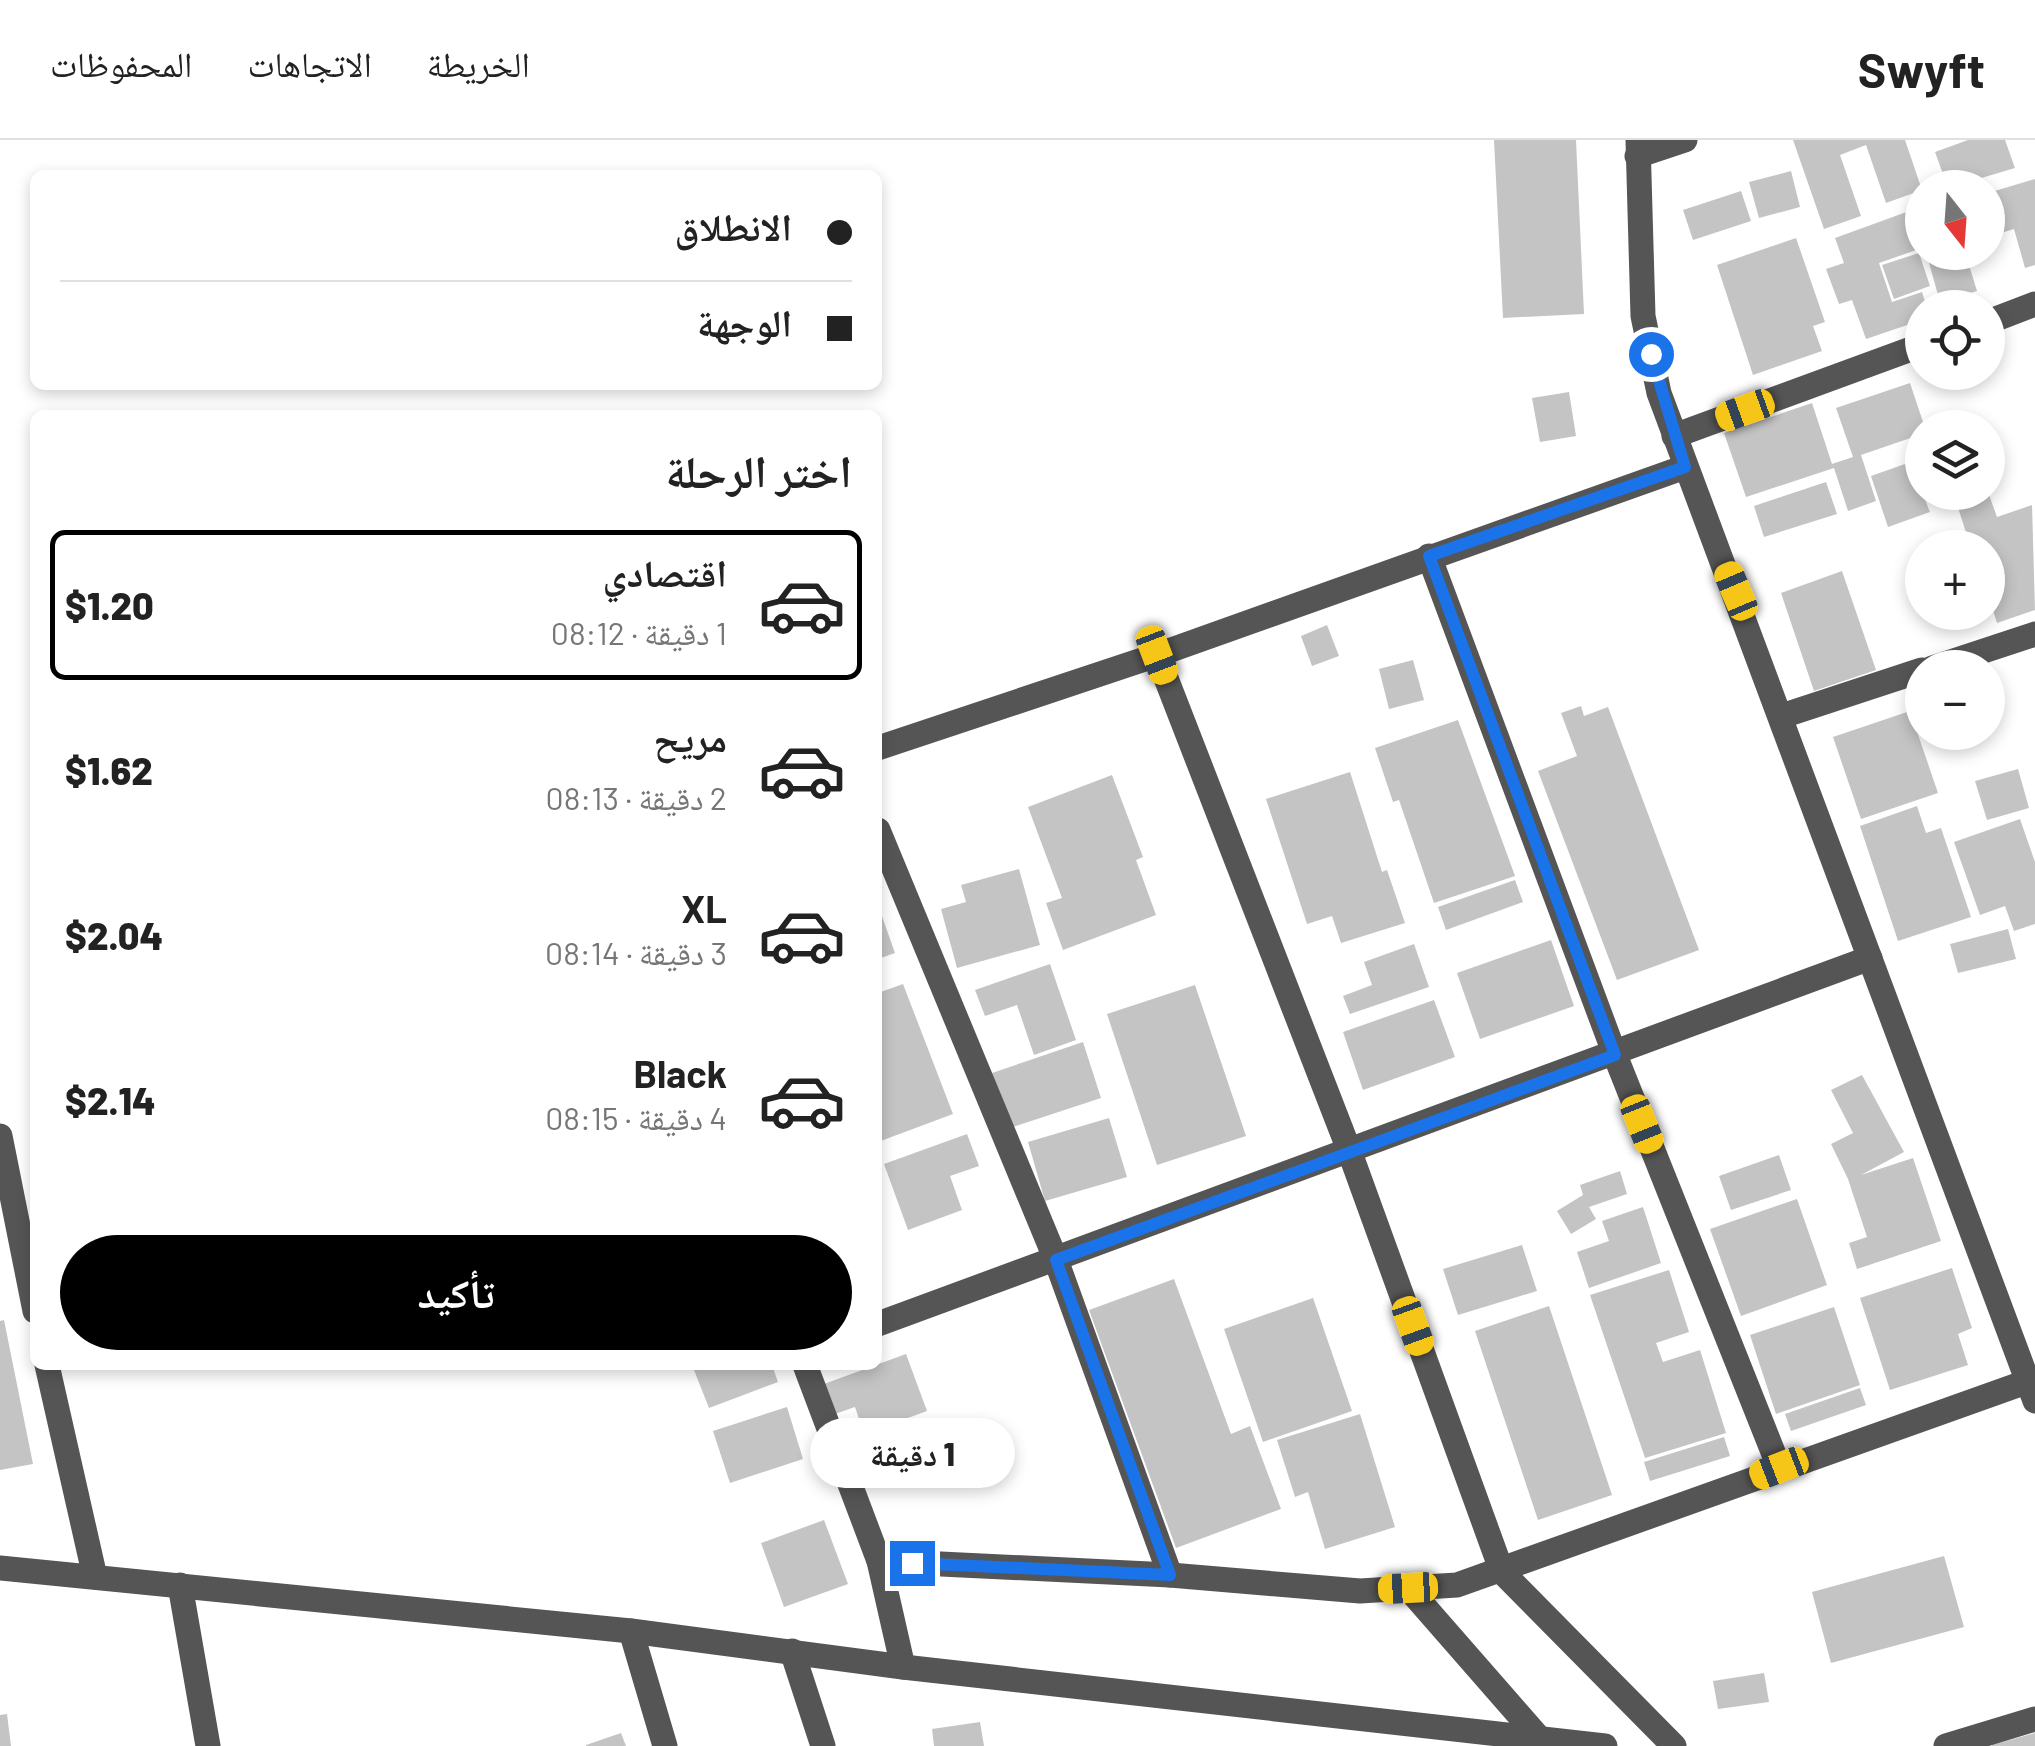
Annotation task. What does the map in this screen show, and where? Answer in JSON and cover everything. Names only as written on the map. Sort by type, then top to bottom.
[{"type":"street","points":[[880,1561],[1170,1575],[1360,1590],[1457,1585],[1502,1572],[1779,1468],[2032,1391],[1659,393],[1643,316],[1637,148],[1685,140]]},
{"type":"street","points":[[2005,315],[2035,304]]},
{"type":"street","points":[[1674,436],[1905,352]]},
{"type":"street","points":[[882,747],[1157,655],[1685,467]]},
{"type":"street","points":[[1429,556],[1615,1055],[1779,1468]]},
{"type":"street","points":[[1987,650],[2035,634]]},
{"type":"street","points":[[1157,655],[1349,1150],[1502,1572],[1674,1746]]},
{"type":"street","points":[[1782,716],[1905,676]]},
{"type":"street","points":[[882,840],[1056,1260],[1170,1575]]},
{"type":"street","points":[[882,1323],[1870,958]]},
{"type":"street","points":[[0,1136],[30,1286]]},
{"type":"street","points":[[48,1370],[95,1577]]},
{"type":"street","points":[[807,1370],[880,1561],[903,1668]]},
{"type":"street","points":[[0,1568],[631,1631],[1412,1736],[1540,1739],[1605,1746]]},
{"type":"street","points":[[180,1585],[208,1746]]},
{"type":"street","points":[[1408,1588],[1540,1739]]},
{"type":"street","points":[[631,1631],[665,1746]]},
{"type":"street","points":[[792,1651],[824,1746]]},
{"type":"street","points":[[1946,1746],[2035,1718]]},
{"type":"building","points":[[1494,140],[1576,140],[1584,314],[1503,318]]},
{"type":"building","points":[[1793,140],[1905,140],[1915,170],[1905,170],[1905,196],[1886,203],[1866,145],[1840,155],[1861,216],[1824,229]]},
{"type":"building","points":[[1968,140],[2005,140],[2015,168],[1942,170],[1935,152]]},
{"type":"building","points":[[1791,171],[1800,207],[1759,218],[1749,182]]},
{"type":"building","points":[[2035,179],[2035,265],[2025,268],[2014,229],[2005,232],[2005,188]]},
{"type":"building","points":[[1741,191],[1751,221],[1693,240],[1683,210]]},
{"type":"building","points":[[1905,213],[1905,254],[1879,263],[1892,302],[1905,298],[1905,326],[1866,339],[1852,300],[1839,304],[1826,269],[1844,263],[1835,238]]},
{"type":"building","points":[[1796,238],[1825,322],[1813,326],[1822,351],[1753,375],[1717,265]]},
{"type":"building","points":[[1905,258],[1905,270],[1925,270],[1930,286],[1905,290],[1905,295],[1894,299],[1882,265]]},
{"type":"building","points":[[1931,270],[1971,270],[1977,290],[1937,290]]},
{"type":"building","points":[[1905,385],[1905,390],[1912,390],[1919,410],[1905,410],[1905,440],[1861,455],[1876,501],[1848,511],[1834,468],[1746,497],[1724,433],[1812,403],[1832,464],[1853,457],[1836,408]]},
{"type":"building","points":[[1569,392],[1576,436],[1540,442],[1532,398]]},
{"type":"building","points":[[1905,464],[1905,510],[1930,512],[1888,527],[1871,476]]},
{"type":"building","points":[[1826,482],[1837,514],[1764,537],[1754,506]]},
{"type":"building","points":[[2032,505],[2035,610],[2005,620],[2005,530],[1965,530],[1959,510],[1994,510],[1997,517]]},
{"type":"building","points":[[1842,571],[1876,670],[1814,691],[1781,593]]},
{"type":"building","points":[[1327,625],[1339,656],[1312,666],[1301,636]]},
{"type":"building","points":[[1413,660],[1424,700],[1389,709],[1379,669]]},
{"type":"building","points":[[1581,706],[1584,716],[1608,707],[1699,950],[1617,980],[1538,771],[1577,756],[1561,713]]},
{"type":"building","points":[[1905,713],[1905,750],[1923,750],[1938,793],[1861,819],[1833,737]]},
{"type":"building","points":[[1458,720],[1515,876],[1434,903],[1399,800],[1393,802],[1375,748]]},
{"type":"building","points":[[2018,769],[2029,808],[1987,820],[1975,781]]},
{"type":"building","points":[[1350,772],[1382,872],[1387,870],[1405,923],[1341,943],[1332,916],[1307,924],[1266,799]]},
{"type":"building","points":[[1112,775],[1143,857],[1136,860],[1156,915],[1063,950],[1046,903],[1062,898],[1028,807]]},
{"type":"building","points":[[1917,806],[1926,833],[1941,828],[1971,917],[1898,941],[1860,826]]},
{"type":"building","points":[[2020,819],[2035,862],[2035,924],[2014,931],[2005,906],[1980,915],[1954,842]]},
{"type":"building","points":[[1019,869],[1040,945],[957,968],[941,909],[966,902],[961,885]]},
{"type":"building","points":[[1515,880],[1523,902],[1446,930],[1438,907]]},
{"type":"building","points":[[882,916],[895,953],[882,958]]},
{"type":"building","points":[[2008,929],[2016,959],[1958,973],[1950,944]]},
{"type":"building","points":[[1551,940],[1574,1006],[1480,1039],[1457,973]]},
{"type":"building","points":[[1414,944],[1429,987],[1350,1014],[1343,996],[1372,985],[1364,962]]},
{"type":"building","points":[[1050,964],[1076,1040],[1034,1055],[1017,1005],[985,1016],[975,990]]},
{"type":"building","points":[[903,984],[953,1114],[882,1141],[882,992]]},
{"type":"building","points":[[1195,985],[1246,1136],[1157,1165],[1107,1014]]},
{"type":"building","points":[[1434,1000],[1455,1057],[1363,1090],[1343,1032]]},
{"type":"building","points":[[1083,1042],[1101,1098],[1010,1128],[992,1073]]},
{"type":"building","points":[[1862,1075],[1904,1152],[1861,1175],[1913,1158],[1941,1241],[1857,1269],[1849,1243],[1867,1237],[1848,1179],[1831,1144],[1853,1133],[1831,1090]]},
{"type":"building","points":[[1109,1118],[1127,1177],[1045,1201],[1028,1142]]},
{"type":"building","points":[[967,1134],[979,1166],[950,1176],[962,1210],[908,1230],[884,1164]]},
{"type":"building","points":[[1779,1155],[1791,1190],[1731,1210],[1719,1176]]},
{"type":"building","points":[[1620,1171],[1627,1194],[1589,1207],[1596,1219],[1571,1234],[1557,1211],[1583,1195],[1580,1185]]},
{"type":"building","points":[[1797,1199],[1827,1285],[1741,1316],[1710,1229]]},
{"type":"building","points":[[1643,1207],[1661,1263],[1589,1288],[1577,1252],[1609,1241],[1602,1221]]},
{"type":"building","points":[[1522,1245],[1537,1291],[1458,1315],[1443,1269]]},
{"type":"building","points":[[1952,1268],[1972,1328],[1958,1334],[1968,1365],[1890,1390],[1860,1298]]},
{"type":"building","points":[[1669,1270],[1689,1332],[1656,1343],[1663,1362],[1700,1350],[1726,1433],[1645,1458],[1590,1295]]},
{"type":"building","points":[[1174,1279],[1231,1434],[1250,1426],[1281,1509],[1176,1548],[1089,1310]]},
{"type":"building","points":[[1313,1298],[1352,1411],[1263,1442],[1224,1329]]},
{"type":"building","points":[[1549,1306],[1612,1495],[1538,1520],[1475,1331]]},
{"type":"building","points":[[1834,1307],[1860,1385],[1776,1414],[1750,1335]]},
{"type":"building","points":[[4,1320],[33,1464],[0,1470],[0,1321]]},
{"type":"building","points":[[906,1354],[927,1411],[864,1434],[855,1407],[835,1414],[824,1384],[862,1370],[882,1370],[882,1363]]},
{"type":"building","points":[[694,1370],[774,1370],[778,1382],[709,1408]]},
{"type":"building","points":[[1860,1388],[1866,1405],[1791,1431],[1785,1414]]},
{"type":"building","points":[[787,1407],[803,1459],[730,1483],[713,1431]]},
{"type":"building","points":[[1360,1414],[1395,1527],[1325,1549],[1308,1492],[1295,1497],[1277,1440]]},
{"type":"building","points":[[1724,1437],[1730,1456],[1650,1481],[1644,1462]]},
{"type":"building","points":[[824,1520],[848,1584],[784,1607],[761,1543]]},
{"type":"building","points":[[1944,1556],[1964,1627],[1831,1663],[1812,1592]]},
{"type":"building","points":[[1764,1673],[1769,1702],[1718,1709],[1713,1681]]},
{"type":"building","points":[[7,1714],[11,1746],[0,1746],[0,1715]]},
{"type":"building","points":[[980,1722],[984,1746],[934,1746],[932,1729]]},
{"type":"building","points":[[621,1733],[626,1746],[586,1746],[586,1745]]},
{"type":"building","points":[[2035,1733],[2035,1746],[1992,1746],[1992,1745]]},
{"type":"route","points":[[912,1563],[1170,1575],[1056,1260],[1615,1055],[1429,556],[1685,467],[1659,393],[1651,354]]}]
